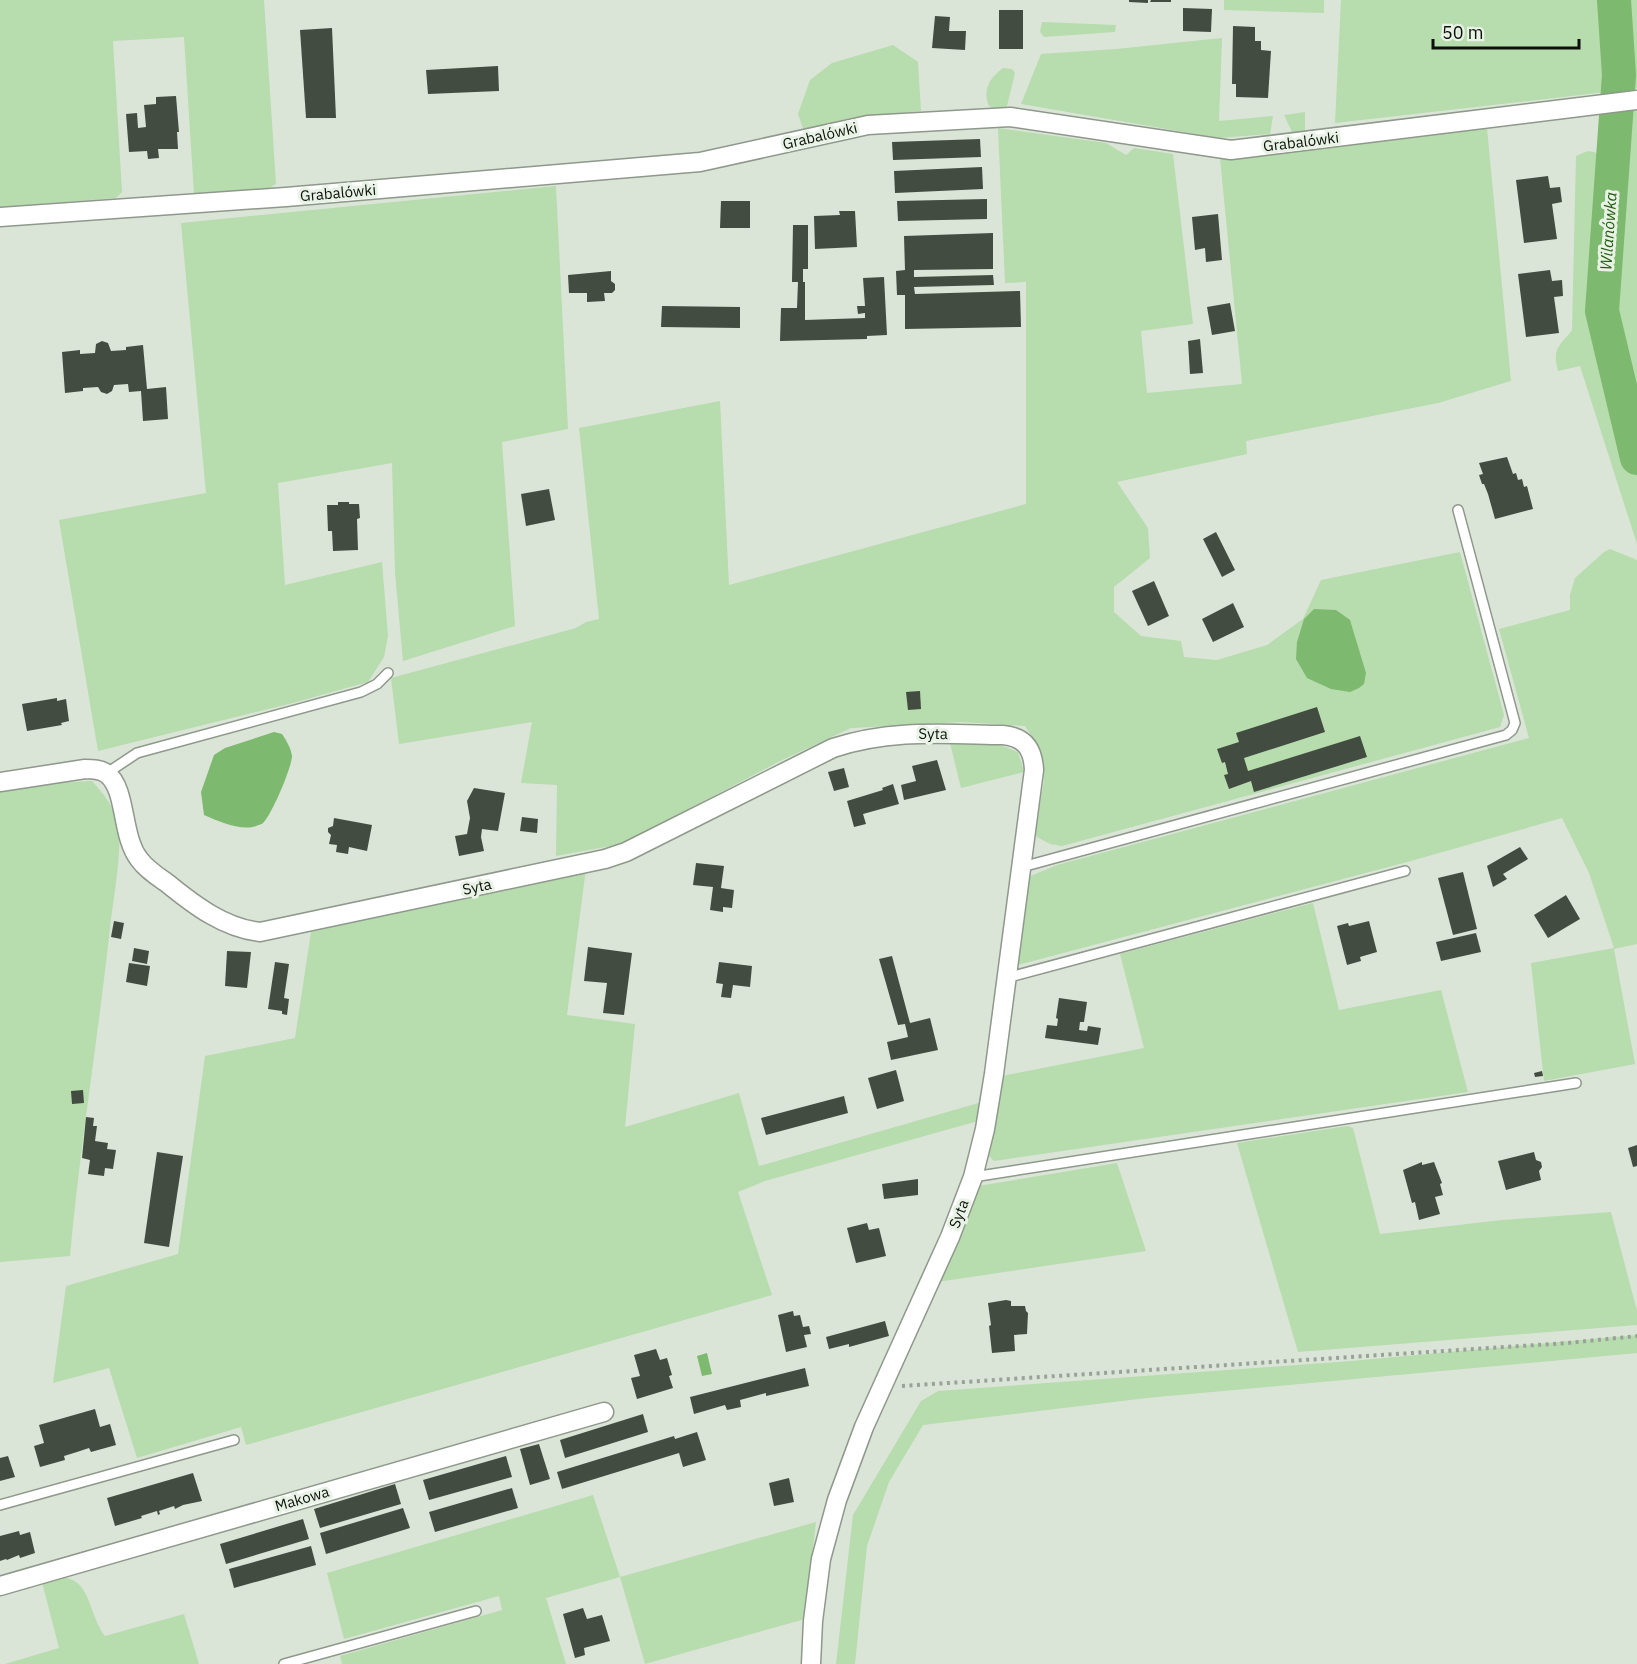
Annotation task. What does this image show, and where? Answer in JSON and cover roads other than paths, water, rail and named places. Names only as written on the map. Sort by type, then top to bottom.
[{"type":"street","name":"Grabalówki","points":[[0,218],[298,196],[700,162],[868,125],[1010,117],[1231,150],[1636,100]]},
{"type":"street","name":"Syta","points":[[107,773],[114,781],[119,794],[128,837],[139,859],[180,894],[208,913],[250,931],[269,931],[605,859],[626,852],[833,748],[883,735],[1014,736],[1030,749],[1034,758],[1034,770],[985,1129],[973,1178],[950,1237],[880,1387],[828,1529],[821,1559],[813,1621],[811,1664]]},
{"type":"street","points":[[0,782],[85,769],[97,769],[107,773]]},
{"type":"street","name":"Makowa","points":[[0,1586],[604,1412]]},
{"type":"lane","points":[[1022,867],[1506,735],[1515,723],[1458,510]]},
{"type":"lane","points":[[107,773],[137,753],[361,692],[377,684],[388,673]]},
{"type":"lane","points":[[1006,978],[1405,871]]},
{"type":"lane","points":[[973,1178],[1576,1083]]},
{"type":"lane","points":[[0,1505],[234,1440]]},
{"type":"lane","points":[[284,1664],[476,1611]]},
{"type":"waterway","name":"Wilanówka","points":[[1614,0],[1619,75],[1602,311],[1637,458]]}]
